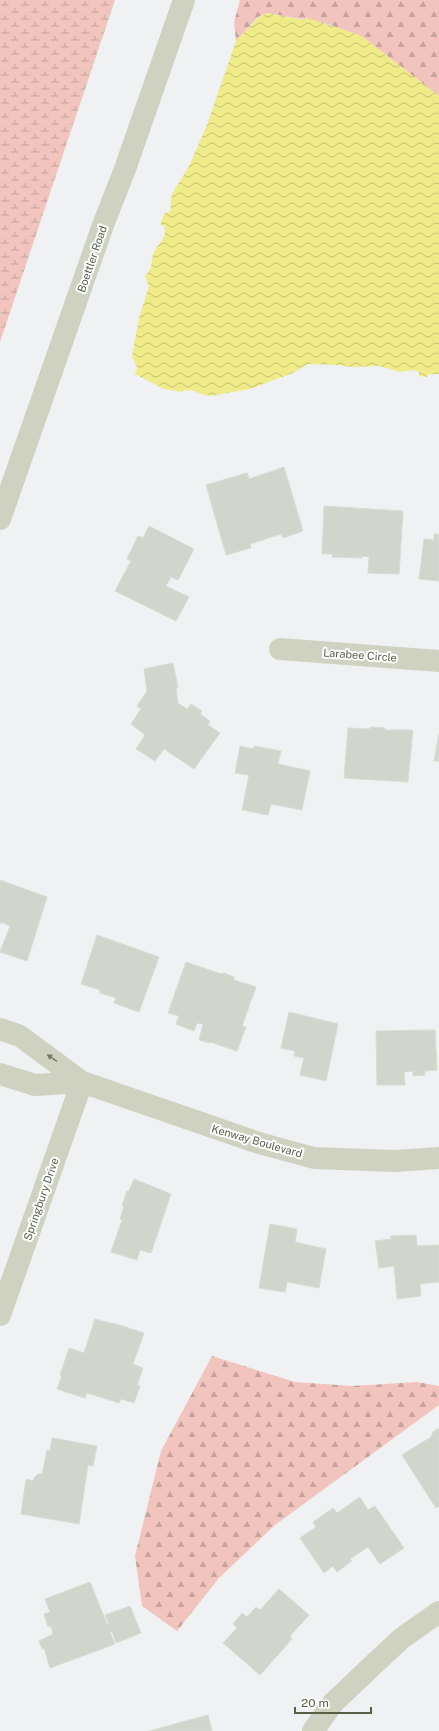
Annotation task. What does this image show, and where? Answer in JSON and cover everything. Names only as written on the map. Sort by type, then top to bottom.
[{"type":"street","name":"Boettler Road","points":[[0,519],[184,0]]},
{"type":"street","name":"Larabee Circle","points":[[280,649],[439,660]]},
{"type":"street","name":"Kenway Boulevard","points":[[0,1029],[20,1036],[82,1082],[252,1141],[314,1158],[394,1161],[439,1158]]},
{"type":"street","name":"Kenway Boulevard","points":[[0,1074],[35,1085],[82,1082]]},
{"type":"street","name":"Springbury Drive","points":[[0,1315],[82,1082]]},
{"type":"street","points":[[313,1731],[333,1703],[402,1638],[439,1612]]},
{"type":"green space","points":[[0,0],[115,0],[0,342]]},
{"type":"green space","points":[[240,0],[439,0],[439,96],[360,35],[328,24],[267,13],[258,17],[236,41],[234,22]]},
{"type":"green space","points":[[212,1356],[295,1382],[352,1386],[417,1382],[439,1386],[439,1405],[275,1525],[219,1578],[177,1631],[142,1606],[135,1556],[161,1451]]},
{"type":"water","points":[[267,13],[303,20],[307,18],[360,35],[439,96],[439,374],[429,374],[427,377],[419,376],[419,372],[413,370],[400,372],[379,366],[351,367],[308,364],[293,373],[250,389],[211,396],[194,391],[185,390],[182,392],[164,389],[135,374],[137,367],[132,356],[139,318],[149,286],[145,276],[151,268],[154,252],[165,233],[164,226],[160,224],[165,213],[170,212],[172,194],[189,166],[207,125],[236,41],[259,17]]},
{"type":"building","points":[[284,467],[303,531],[283,538],[281,534],[250,544],[251,548],[226,555],[206,485],[247,473],[249,479]]},
{"type":"building","points":[[324,506],[403,511],[399,574],[368,573],[369,557],[332,557],[333,554],[322,554]]},
{"type":"building","points":[[149,526],[194,549],[178,580],[171,577],[166,586],[189,597],[176,621],[115,591],[131,561],[127,559],[138,536],[143,538]]},
{"type":"building","points":[[434,534],[439,534],[439,581],[419,579],[424,539],[434,540]]},
{"type":"building","points":[[173,663],[178,688],[176,688],[178,703],[187,709],[191,704],[202,711],[200,714],[210,721],[208,725],[220,733],[194,769],[164,749],[155,761],[136,749],[145,735],[131,724],[141,709],[137,706],[147,691],[144,669]]},
{"type":"building","points":[[370,727],[385,728],[385,730],[413,730],[408,782],[344,778],[348,728],[370,729]]},
{"type":"building","points":[[439,733],[439,761],[434,761]]},
{"type":"building","points":[[240,746],[253,749],[254,746],[281,751],[278,764],[310,771],[302,810],[271,804],[268,815],[242,810],[249,775],[235,773]]},
{"type":"building","points":[[0,880],[47,897],[27,961],[0,952],[10,926],[1,922],[0,925]]},
{"type":"building","points":[[97,935],[159,957],[139,1012],[114,1003],[116,998],[100,993],[100,990],[81,984]]},
{"type":"building","points":[[186,962],[221,974],[224,973],[234,977],[234,980],[256,987],[242,1026],[246,1027],[237,1051],[199,1040],[203,1024],[197,1023],[194,1031],[176,1024],[179,1016],[168,1013]]},
{"type":"building","points":[[289,1012],[338,1024],[326,1081],[300,1075],[304,1058],[294,1056],[295,1051],[281,1048]]},
{"type":"building","points":[[435,1030],[437,1070],[425,1071],[425,1075],[413,1076],[413,1071],[404,1072],[405,1085],[377,1085],[376,1031]]},
{"type":"building","points":[[134,1179],[171,1194],[151,1253],[140,1250],[137,1260],[111,1252],[122,1220],[120,1219],[124,1206],[122,1206],[127,1191],[129,1191]]},
{"type":"building","points":[[270,1224],[297,1229],[295,1242],[326,1249],[319,1288],[287,1282],[285,1292],[259,1288]]},
{"type":"building","points":[[416,1235],[417,1246],[439,1245],[439,1282],[420,1284],[421,1296],[397,1299],[394,1266],[379,1268],[375,1241],[391,1239],[391,1236]]},
{"type":"building","points":[[95,1319],[144,1333],[133,1364],[143,1368],[137,1385],[140,1386],[134,1403],[121,1399],[119,1403],[87,1393],[85,1398],[57,1389],[69,1348],[84,1353]]},
{"type":"building","points":[[439,1428],[439,1506],[436,1508],[402,1455],[431,1437],[433,1432]]},
{"type":"building","points":[[52,1438],[97,1446],[93,1466],[88,1465],[79,1524],[21,1514],[26,1479],[33,1481],[38,1474],[42,1474],[47,1450],[50,1451]]},
{"type":"building","points":[[360,1497],[368,1510],[375,1506],[404,1548],[380,1564],[368,1547],[350,1559],[352,1561],[337,1572],[333,1566],[324,1573],[300,1538],[316,1527],[313,1522],[333,1508],[337,1513]]},
{"type":"building","points":[[90,1582],[107,1624],[109,1624],[105,1615],[130,1606],[141,1633],[116,1643],[112,1631],[110,1632],[115,1644],[50,1668],[44,1648],[42,1649],[39,1641],[53,1634],[51,1626],[48,1627],[44,1614],[50,1612],[45,1599]]},
{"type":"building","points":[[279,1589],[309,1615],[290,1636],[292,1639],[260,1675],[223,1643],[237,1628],[233,1624],[242,1613],[247,1617],[256,1607],[260,1610]]},
{"type":"building","points":[[208,1715],[212,1731],[149,1731]]}]
